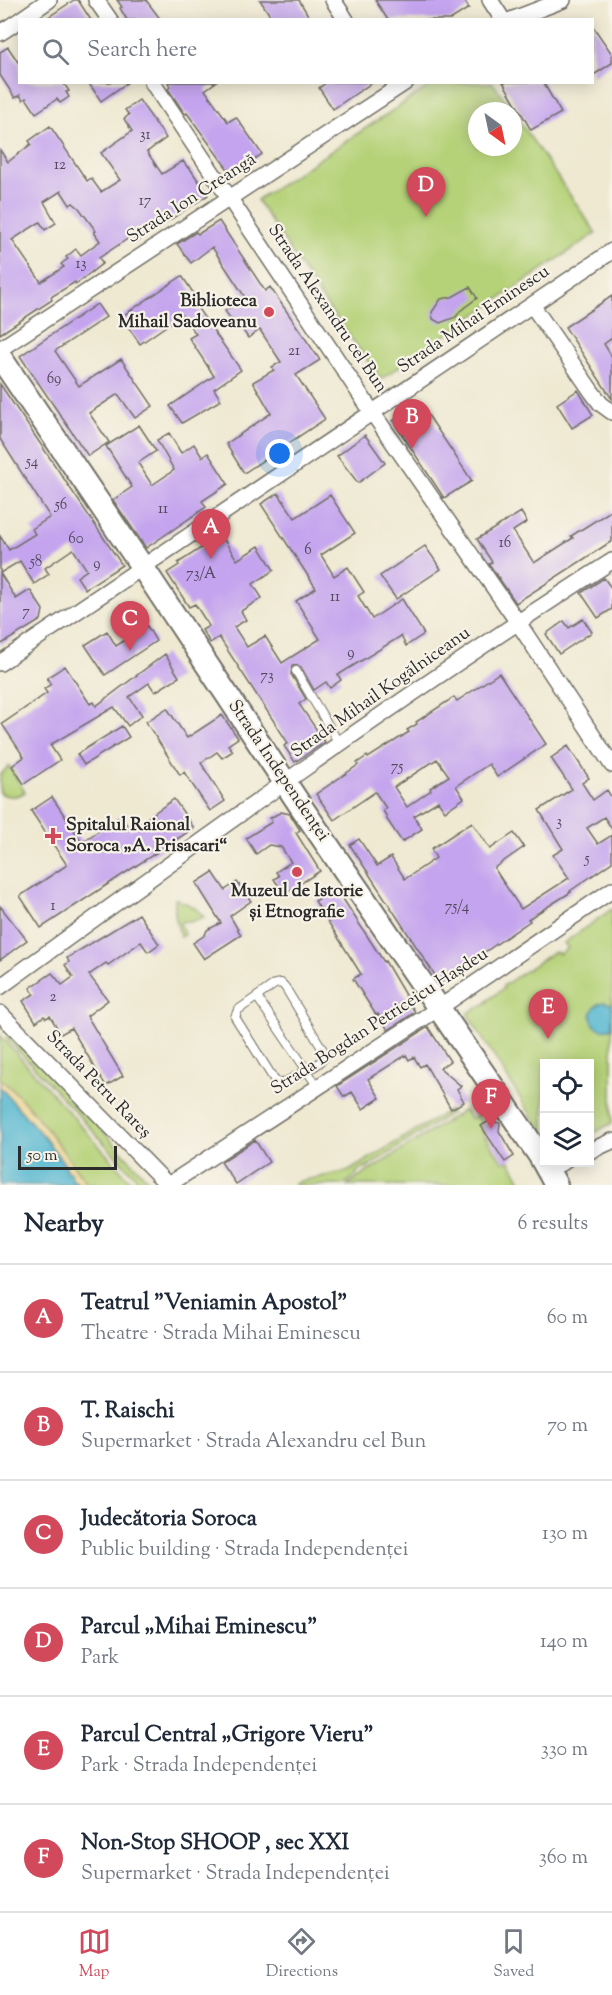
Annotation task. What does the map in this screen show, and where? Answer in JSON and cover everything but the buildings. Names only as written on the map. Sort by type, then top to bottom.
[{"type":"main road","name":"Strada Independenței","points":[[0,357],[439,1008],[556,1172]]},
{"type":"street","points":[[23,18],[49,0]]},
{"type":"street","points":[[96,0],[109,18]]},
{"type":"street","points":[[333,0],[345,18]]},
{"type":"street","points":[[490,0],[501,18]]},
{"type":"street","points":[[516,18],[563,0]]},
{"type":"street","points":[[0,33],[18,21]]},
{"type":"street","name":"Strada Alexandru cel Bun","points":[[153,84],[372,412],[517,621],[612,765]]},
{"type":"street","name":"Strada Ion Creangă","points":[[0,349],[396,85]]},
{"type":"street","name":"Strada Mihai Eminescu","points":[[0,663],[612,251]]},
{"type":"street","points":[[532,305],[592,392],[601,404],[612,412]]},
{"type":"street","name":"Strada Mihail Kogălniceanu","points":[[0,987],[517,621],[612,561]]},
{"type":"street","name":"Strada Bogdan Petriceicu Hașdeu","points":[[168,1185],[439,1008],[612,891]]},
{"type":"street","name":"Strada Petru Rareș","points":[[0,1013],[168,1185]]},
{"type":"street","points":[[594,1149],[612,1141]]},
{"type":"lane","points":[[296,671],[340,745]]},
{"type":"lane","points":[[281,983],[323,1050],[323,1059],[281,1084],[275,1081],[235,1017],[238,1010],[257,997],[275,984],[281,983]]},
{"type":"lane","points":[[257,997],[318,1087]]},
{"type":"green space","points":[[432,84],[494,84],[507,102],[468,102],[468,156],[522,156],[522,125],[596,233],[381,379],[320,296],[257,200]]},
{"type":"green space","points":[[9,766],[25,792],[19,795],[10,796],[0,793],[0,775]]},
{"type":"green space","points":[[175,899],[195,908],[204,917],[190,922],[183,921],[180,924],[185,935],[180,937],[175,914]]},
{"type":"green space","points":[[612,909],[612,1123],[594,1133],[594,1059],[540,1059],[540,1130],[468,1015],[488,1002],[504,988],[503,986],[552,953],[559,954],[568,948],[564,943]]},
{"type":"green space","points":[[4,1024],[150,1182],[143,1185],[7,1038],[8,1034],[1,1027]]},
{"type":"green space","points":[[0,1035],[134,1185],[88,1185],[36,1116],[0,1079]]},
{"type":"green space","points":[[449,1110],[451,1113],[356,1173],[357,1175],[343,1185],[294,1185],[296,1182],[349,1171]]},
{"type":"green space","points":[[464,1110],[471,1119],[477,1115],[485,1133],[483,1134],[503,1162],[510,1161],[523,1185],[347,1185]]},
{"type":"sand","points":[[0,1079],[13,1090],[47,1129],[88,1185],[79,1185],[65,1171],[66,1166],[43,1136],[0,1087]]},
{"type":"water","points":[[604,1002],[612,1004],[612,1028],[599,1028],[592,1020],[593,1010]]},
{"type":"water","points":[[0,1087],[43,1136],[66,1166],[66,1171],[71,1173],[72,1179],[79,1185],[0,1185]]},
{"type":"place","name":"Parcul „Mihai Eminescu”","points":[[426,217]]},
{"type":"place","name":"Biblioteca Mihail Sadoveanu","points":[[269,312]]},
{"type":"place","name":"T. Raischi","points":[[412,449]]},
{"type":"place","name":"Teatrul \"Veniamin Apostol\"","points":[[211,559]]},
{"type":"place","name":"Judecătoria Soroca","points":[[130,651]]},
{"type":"place","name":"Spitalul Raional Soroca „A. Prisacari“","points":[[53,836]]},
{"type":"place","name":"Muzeul de Istorie și Etnografie","points":[[297,872]]},
{"type":"place","name":"Parcul Central „Grigore Vieru”","points":[[548,1039]]},
{"type":"place","name":"Non-Stop SHOOP , sec XXI","points":[[491,1129]]}]
